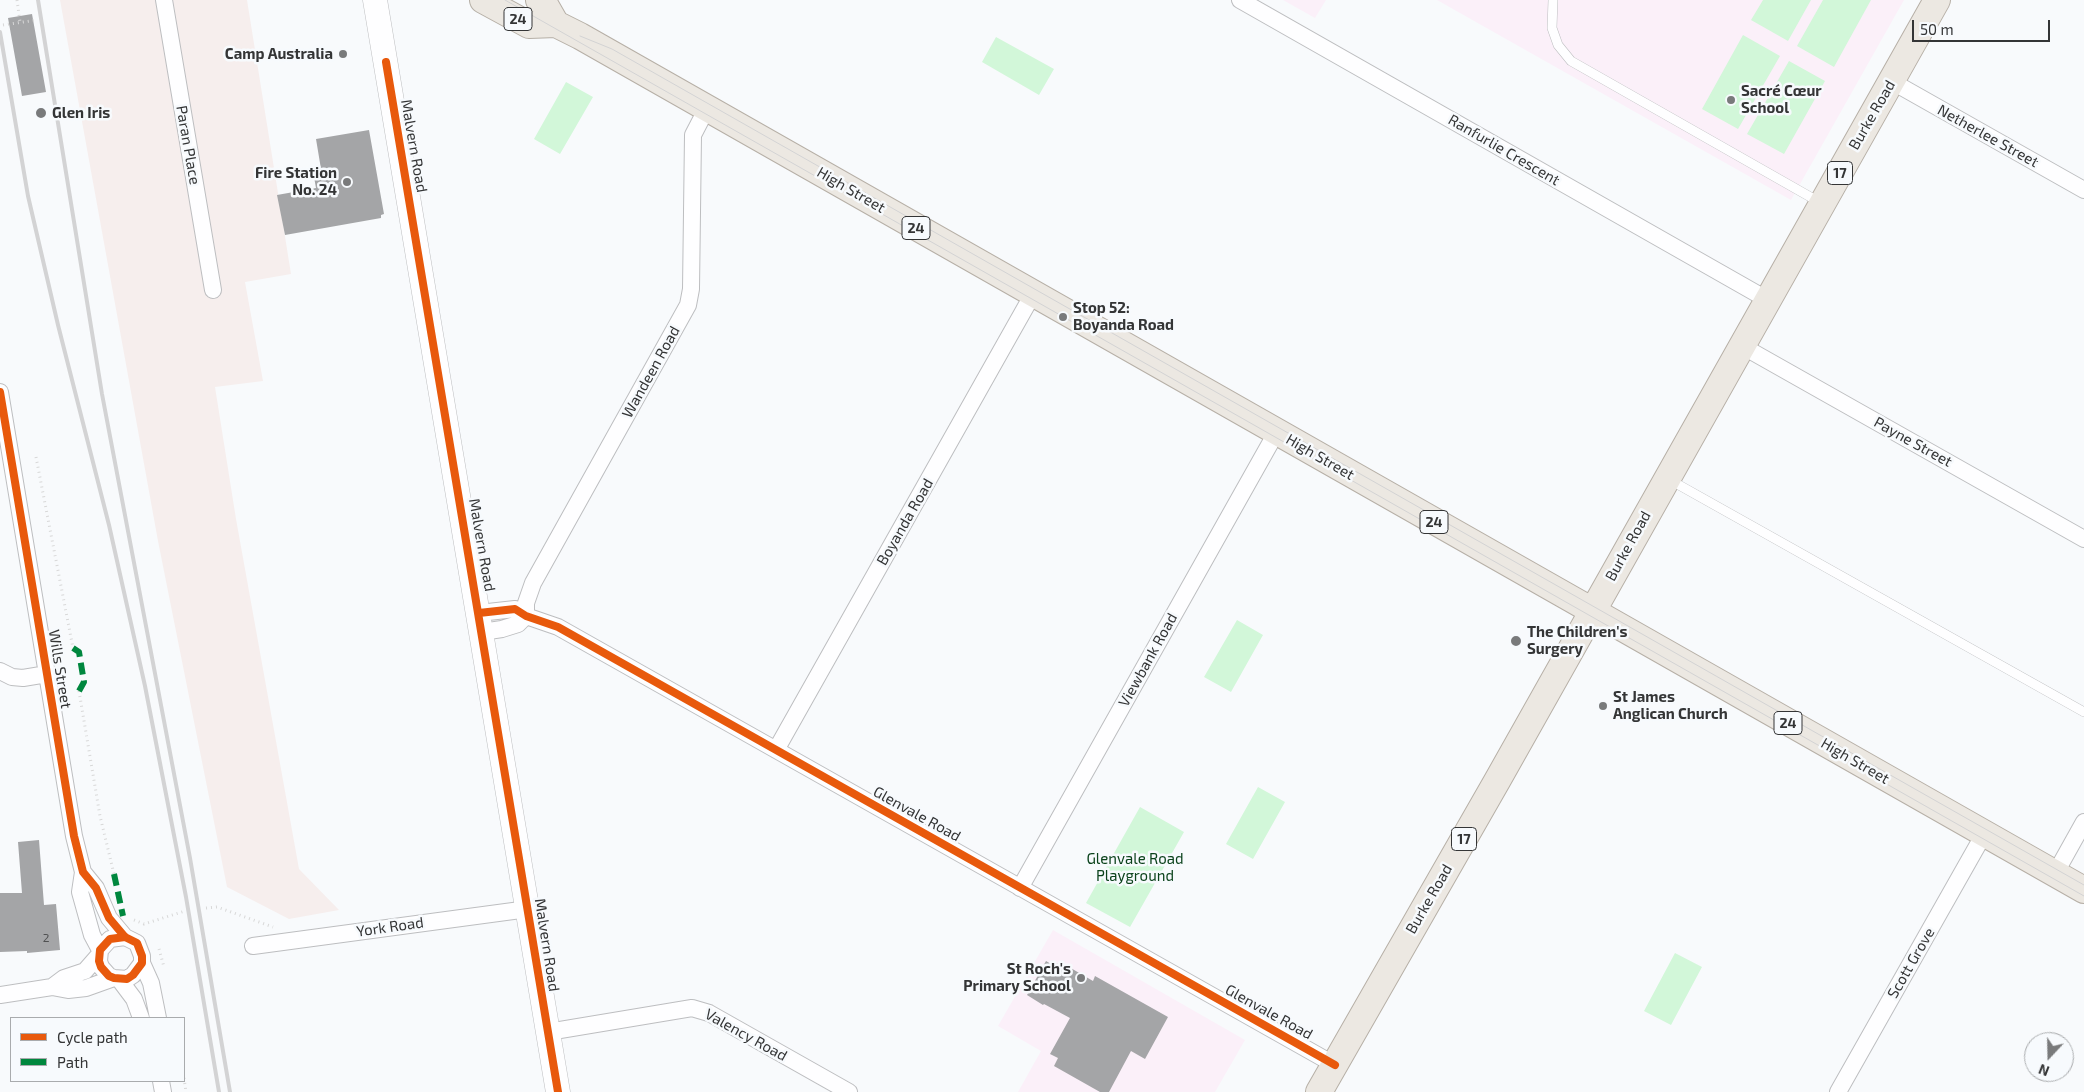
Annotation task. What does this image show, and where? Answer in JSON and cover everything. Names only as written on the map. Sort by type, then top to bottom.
[{"type":"main road","name":"Malvern Road","points":[[375,0],[558,1092]]},
{"type":"main road","name":"High Street","points":[[483,0],[529,24],[556,24],[2084,890]]},
{"type":"main road","name":"24","points":[[539,0],[544,3],[556,24]]},
{"type":"main road","name":"Burke Road","points":[[1319,1092],[1937,0]]},
{"type":"street","name":"Paran Place","points":[[164,0],[213,290]]},
{"type":"street","name":"Ranfurlie Crescent","points":[[1240,0],[1768,300]]},
{"type":"street","name":"Netherlee Street","points":[[1891,82],[2084,190]]},
{"type":"street","name":"Wandeen Road","points":[[526,616],[526,603],[532,583],[688,305],[691,289],[693,135],[707,108]]},
{"type":"street","name":"Boyanda Road","points":[[776,750],[1033,294]]},
{"type":"street","name":"Payne Street","points":[[1742,346],[2084,539]]},
{"type":"street","name":"Wills Street","points":[[0,392],[74,836],[84,872],[96,888],[109,918],[125,937]]},
{"type":"street","name":"Viewbank Road","points":[[1020,888],[1276,433]]},
{"type":"street","points":[[480,622],[502,629],[518,624],[526,616]]},
{"type":"street","name":"Glenvale Road","points":[[526,616],[558,627],[1334,1065]]},
{"type":"street","points":[[0,671],[12,677],[23,678],[47,674]]},
{"type":"street","points":[[2055,874],[2084,822]]},
{"type":"street","name":"Scott Grove","points":[[1838,1092],[1984,834]]},
{"type":"street","name":"Wills Street","points":[[84,872],[80,892],[92,935],[100,952]]},
{"type":"street","name":"York Road","points":[[253,946],[528,909]]},
{"type":"street","points":[[52,987],[64,978],[85,970],[110,938],[125,937],[132,939],[140,949],[142,963],[151,983],[158,1017]]},
{"type":"street","points":[[100,952],[99,961],[104,972],[117,979],[134,999],[141,1017]]},
{"type":"street","points":[[0,995],[52,987],[68,990],[77,989],[133,975],[142,963]]},
{"type":"street","name":"Valency Road","points":[[548,1032],[692,1008],[709,1013],[849,1092]]},
{"type":"lane","points":[[1553,0],[1552,28],[1558,45],[1571,61],[1822,203]]},
{"type":"lane","points":[[1667,478],[2084,712]]},
{"type":"path","points":[[17,0],[20,22]]},
{"type":"path","points":[[3,25],[37,20]]},
{"type":"path","points":[[36,457],[73,648]]},
{"type":"path","points":[[79,691],[100,816],[114,874]]},
{"type":"path","points":[[206,908],[217,907],[269,924],[291,941]]},
{"type":"path","points":[[144,924],[186,911]]},
{"type":"shaded area","points":[[60,0],[247,0],[291,274],[245,282],[263,381],[215,387],[236,519],[299,869],[339,910],[289,919],[227,887],[158,541]]},
{"type":"shaded area","points":[[1283,0],[1326,0],[1315,18]]},
{"type":"shaded area","name":"Sacré Cœur School","points":[[1437,0],[1904,0],[1791,200]]},
{"type":"shaded area","name":"St Roch's Primary School","points":[[1053,930],[1245,1040],[1215,1092],[1018,1092],[1041,1051],[998,1026]]},
{"type":"green space","points":[[1763,0],[1811,0],[1788,41],[1751,20]]},
{"type":"green space","points":[[1823,0],[1871,0],[1834,67],[1797,46]]},
{"type":"green space","points":[[1743,35],[1780,56],[1738,129],[1702,109]]},
{"type":"green space","points":[[996,37],[1054,69],[1039,95],[982,62]]},
{"type":"green space","points":[[1789,61],[1825,81],[1784,154],[1747,134]]},
{"type":"green space","points":[[566,82],[593,97],[560,154],[534,139]]},
{"type":"green space","points":[[1237,620],[1263,635],[1231,692],[1204,677]]},
{"type":"green space","points":[[1258,787],[1285,802],[1253,859],[1226,844]]},
{"type":"green space","name":"Glenvale Road Playground","points":[[1140,807],[1184,832],[1130,927],[1086,903]]},
{"type":"green space","points":[[1675,953],[1702,967],[1671,1025],[1644,1011]]},
{"type":"building","points":[[32,14],[46,92],[22,96],[8,18]]},
{"type":"building","name":"Fire Station No. 24","points":[[369,130],[384,214],[381,215],[381,218],[285,235],[277,195],[316,188],[314,177],[322,175],[316,139]]},
{"type":"building","points":[[39,840],[44,905],[56,904],[60,950],[27,953],[27,951],[0,952],[0,893],[22,893],[18,842]]},
{"type":"building","points":[[1046,961],[1051,964],[1052,961],[1068,969],[1069,967],[1093,981],[1095,976],[1168,1017],[1145,1059],[1131,1051],[1109,1092],[1100,1092],[1054,1066],[1058,1058],[1050,1054],[1070,1018],[1027,995]]},
{"type":"tram line","points":[[505,0],[2084,896]]},
{"type":"tram line","points":[[580,36],[612,49],[2084,885]]},
{"type":"railway","points":[[38,0],[102,394],[190,858],[230,1092]]},
{"type":"railway","points":[[0,32],[28,196],[58,325],[109,525],[145,686],[186,897],[219,1092]]},
{"type":"marked path","points":[[73,648],[79,652],[84,682],[79,691]]},
{"type":"marked path","points":[[114,874],[123,916]]},
{"type":"cycle path","points":[[386,62],[558,1092]]},
{"type":"cycle path","points":[[0,392],[74,836],[83,872],[96,888],[109,918],[125,937],[137,943],[142,956],[142,963],[133,975],[127,979],[114,978],[109,976],[101,967],[99,961],[100,950],[110,939],[125,937]]},
{"type":"cycle path","points":[[479,613],[515,609],[526,616],[558,627],[1335,1065]]},
{"type":"place","name":"Camp Australia","points":[[343,54]]},
{"type":"place","name":"Sacré Cœur School","points":[[1731,100]]},
{"type":"place","name":"Glen Iris","points":[[41,113]]},
{"type":"place","name":"Fire Station No. 24","points":[[347,182]]},
{"type":"place","name":"Stop 52: Boyanda Road","points":[[1063,317]]},
{"type":"place","name":"The Children's Surgery","points":[[1516,641]]},
{"type":"place","name":"St James Anglican Church","points":[[1603,706]]},
{"type":"place","name":"St Roch's Primary School","points":[[1081,978]]}]
